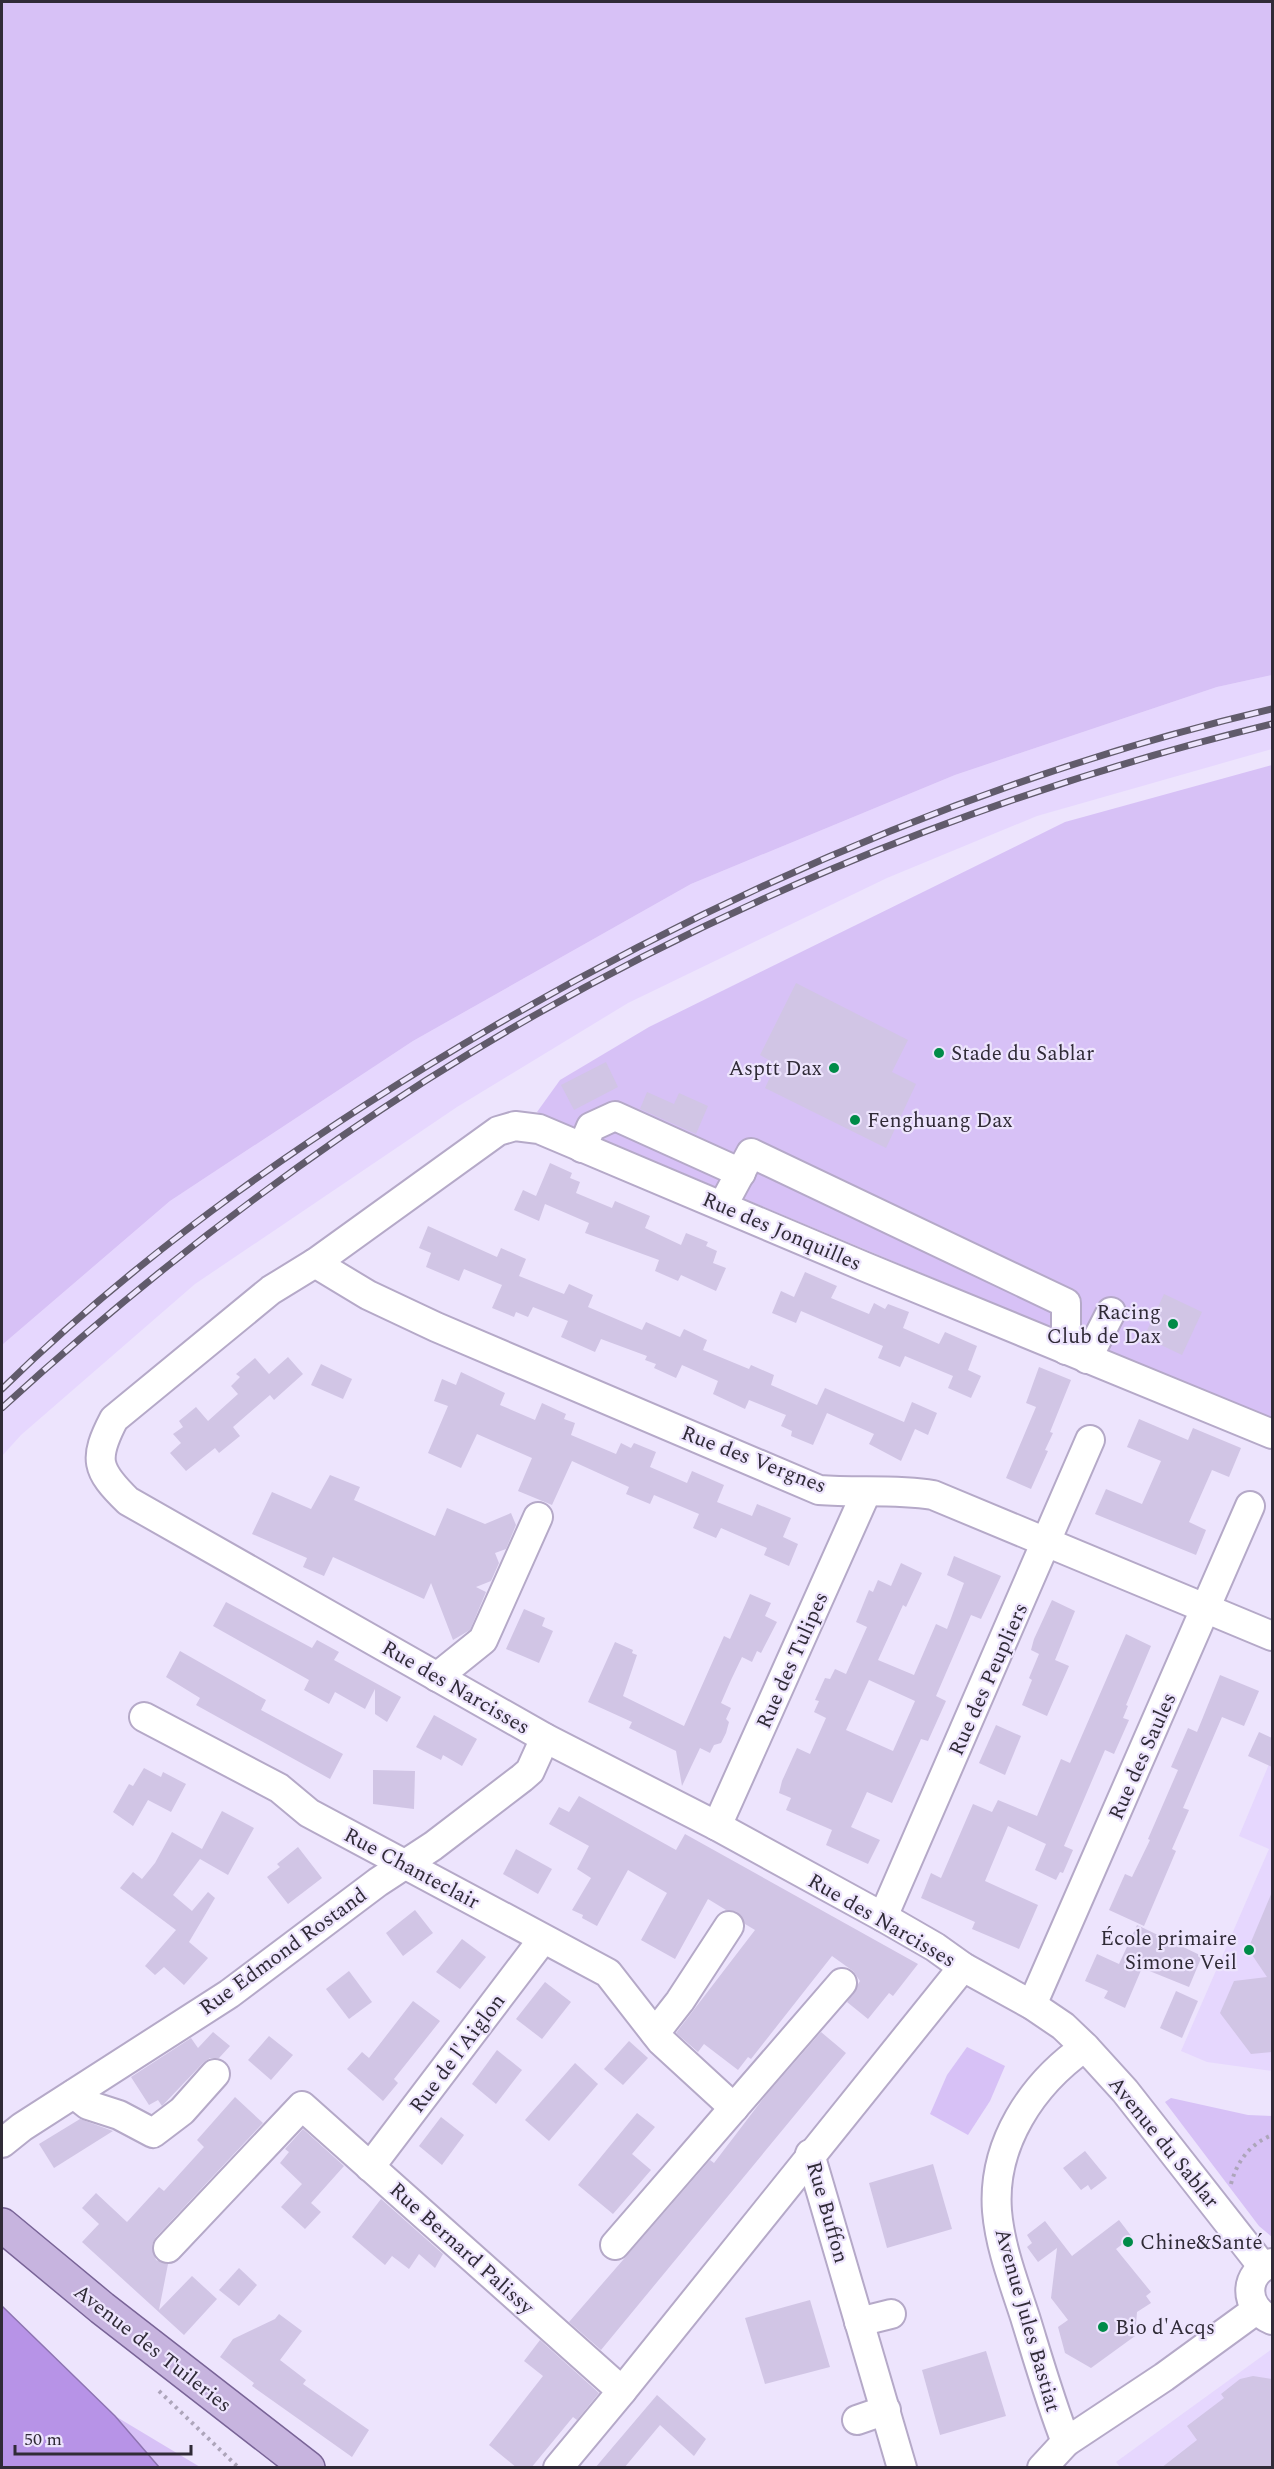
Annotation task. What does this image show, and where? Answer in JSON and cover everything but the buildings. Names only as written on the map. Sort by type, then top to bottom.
[{"type":"main road","name":"Avenue des Tuileries","points":[[2,2224],[94,2301],[308,2468]]},
{"type":"street","points":[[582,1148],[591,1127],[615,1116],[741,1173]]},
{"type":"street","name":"Rue des Jonquilles","points":[[315,1263],[498,1131],[515,1126],[539,1129],[1077,1355],[1272,1434]]},
{"type":"street","points":[[723,1205],[752,1153],[1066,1303],[1077,1355]]},
{"type":"street","name":"Rue des Vergnes","points":[[315,1263],[368,1295],[436,1327],[819,1490],[866,1493],[900,1490],[933,1495],[1272,1636]]},
{"type":"street","name":"Rue des Narcisses","points":[[315,1263],[271,1290],[114,1419],[101,1444],[101,1466],[110,1483],[128,1501],[545,1738],[717,1826],[883,1917],[1032,2005],[1063,2026],[1085,2047]]},
{"type":"street","points":[[1077,1355],[1111,1312]]},
{"type":"street","name":"Rue des Peupliers","points":[[883,1917],[1090,1440]]},
{"type":"street","name":"Rue des Tulipes","points":[[717,1826],[866,1493]]},
{"type":"street","name":"Rue des Saules","points":[[1032,2005],[1250,1506]]},
{"type":"street","points":[[437,1677],[483,1640],[538,1517]]},
{"type":"street","name":"Rue Chanteclair","points":[[144,1717],[279,1788],[309,1813],[608,1973],[658,2037],[734,2108]]},
{"type":"street","name":"Rue Edmond Rostand","points":[[2,2143],[22,2127],[229,1994],[404,1864],[433,1846],[530,1771],[545,1738]]},
{"type":"street","points":[[658,2037],[729,1926]]},
{"type":"street","name":"Rue de l'Aiglon","points":[[370,2167],[543,1938]]},
{"type":"street","name":"Rue Buffon","points":[[903,2468],[810,2154],[963,1966]]},
{"type":"street","points":[[615,2245],[842,1983]]},
{"type":"street","name":"Avenue du Sablar","points":[[1085,2047],[1125,2091],[1268,2265]]},
{"type":"street","name":"Avenue Jules Bastiat","points":[[1066,2442],[1005,2255],[997,2211],[1002,2159],[1017,2118],[1058,2069],[1085,2047]]},
{"type":"street","points":[[74,2094],[88,2105],[119,2115],[153,2133],[182,2111],[215,2074]]},
{"type":"street","name":"Rue Bernard Palissy","points":[[168,2248],[302,2106],[622,2391]]},
{"type":"street","points":[[558,2468],[810,2154]]},
{"type":"street","points":[[1264,2315],[1250,2295],[1250,2287],[1252,2279],[1268,2265]]},
{"type":"street","points":[[859,2322],[891,2314]]},
{"type":"street","name":"Avenue Jules Bastiat","points":[[1042,2468],[1066,2442],[1164,2377],[1264,2315]]},
{"type":"street","points":[[857,2420],[885,2410]]},
{"type":"path","points":[[1230,2189],[1240,2160],[1250,2149],[1272,2135]]},
{"type":"path","points":[[156,2388],[239,2468]]},
{"type":"shaded area","points":[[2,2],[1272,2],[1272,675],[1217,687],[955,775],[691,884],[413,1041],[170,1201],[2,1345]]},
{"type":"shaded area","points":[[1272,675],[1272,749],[1037,816],[887,878],[628,1003],[457,1107],[195,1284],[21,1435],[2,1456],[2,1345],[170,1201],[413,1041],[691,884],[955,775],[1217,687]]},
{"type":"shaded area","name":"Stade du Sablar","points":[[1272,765],[1272,1420],[537,1112],[560,1080],[649,1027],[1065,822]]},
{"type":"shaded area","name":"École primaire Simone Veil","points":[[1272,1757],[1272,2071],[1207,2062],[1181,2051],[1269,1849],[1239,1836]]},
{"type":"shaded area","points":[[967,2047],[1005,2066],[990,2101],[968,2135],[930,2114],[947,2075]]},
{"type":"shaded area","points":[[1171,2098],[1248,2115],[1272,2116],[1272,2237],[1259,2226],[1165,2102]]},
{"type":"shaded area","points":[[2,2306],[115,2416],[159,2467],[2,2467]]},
{"type":"shaded area","points":[[1272,2349],[1272,2467],[1121,2468],[1116,2462]]},
{"type":"shaded area","points":[[115,2416],[200,2467],[159,2467]]},
{"type":"railway","points":[[2,1389],[116,1286],[237,1192],[300,1148],[430,1064],[588,974],[776,880],[872,838],[970,800],[1170,735],[1272,709]]},
{"type":"railway","points":[[2,1408],[154,1277],[314,1156],[425,1081],[625,966],[729,915],[834,868],[942,825],[1051,787],[1161,753],[1272,724]]},
{"type":"place","name":"Stade du Sablar","points":[[939,1053]]},
{"type":"place","name":"Asptt Dax","points":[[834,1068]]},
{"type":"place","name":"Fenghuang Dax","points":[[855,1120]]},
{"type":"place","name":"Racing Club de Dax","points":[[1173,1324]]},
{"type":"place","name":"École primaire Simone Veil","points":[[1249,1950]]},
{"type":"place","name":"Chine&Santé","points":[[1128,2242]]},
{"type":"place","name":"Bio d'Acqs","points":[[1103,2327]]}]
